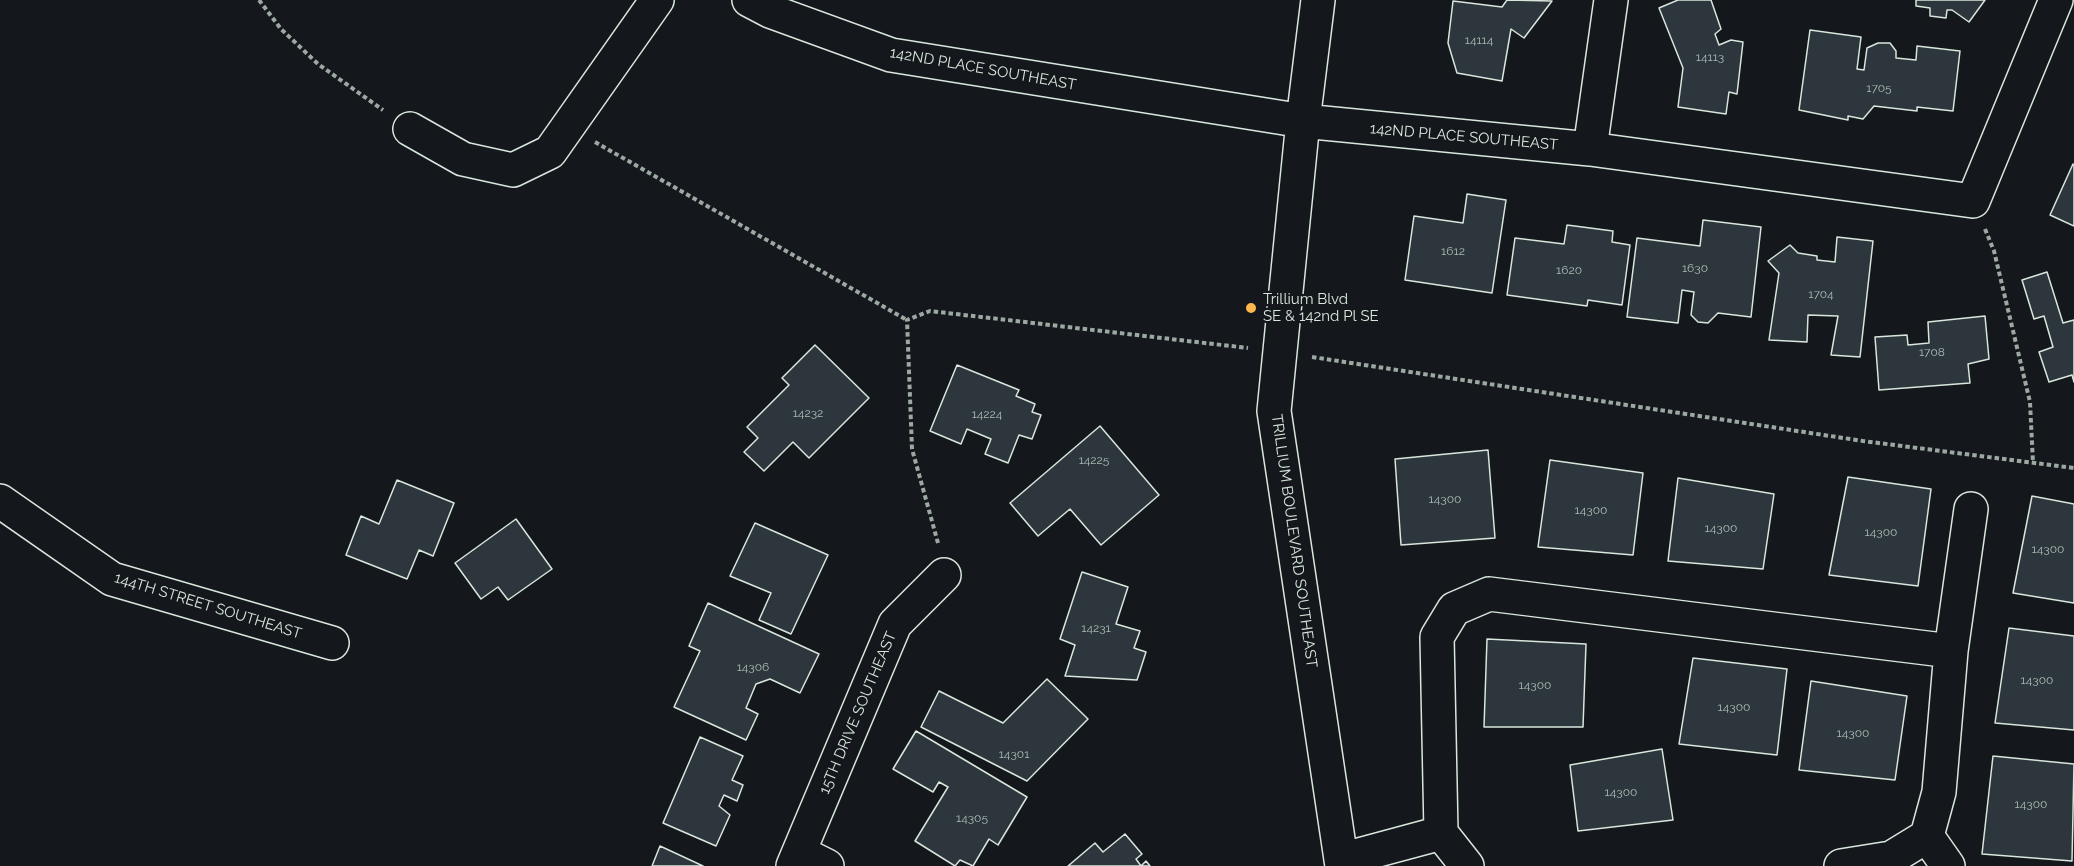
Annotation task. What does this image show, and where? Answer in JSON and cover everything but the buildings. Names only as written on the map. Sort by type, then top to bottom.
[{"type":"street","points":[[410,129],[463,159],[513,170],[550,152],[657,0]]},
{"type":"street","name":"142ND PLACE SOUTHEAST","points":[[749,0],[770,11],[891,55],[1303,121],[1590,149],[1973,201]]},
{"type":"street","name":"TRILLIUM BOULEVARD SOUTHEAST","points":[[1318,0],[1303,121],[1274,411],[1341,863]]},
{"type":"street","points":[[1590,149],[1611,0]]},
{"type":"street","points":[[1973,201],[2056,0]]},
{"type":"street","name":"144TH STREET SOUTHEAST","points":[[0,501],[112,579],[332,643]]},
{"type":"street","points":[[1841,866],[1891,858],[1927,836],[1939,792],[1951,651],[1971,509]]},
{"type":"street","name":"15TH DRIVE SOUTHEAST","points":[[806,861],[895,624],[944,575]]},
{"type":"street","points":[[1467,866],[1441,833],[1437,637],[1454,609],[1490,594],[1951,651]]},
{"type":"street","points":[[1341,863],[1441,833]]},
{"type":"street","points":[[1927,836],[1948,866]]},
{"type":"path","points":[[260,0],[281,29],[318,64],[410,129]]},
{"type":"path","points":[[568,127],[908,320]]},
{"type":"path","points":[[1973,201],[1994,251],[2026,381],[2033,425],[2033,463]]},
{"type":"path","points":[[908,320],[930,311],[1280,352],[1863,441],[2074,468]]},
{"type":"path","points":[[908,320],[912,449],[935,524],[944,575]]},
{"type":"place","name":"Trillium Blvd SE & 142nd Pl SE","points":[[1251,308]]}]
